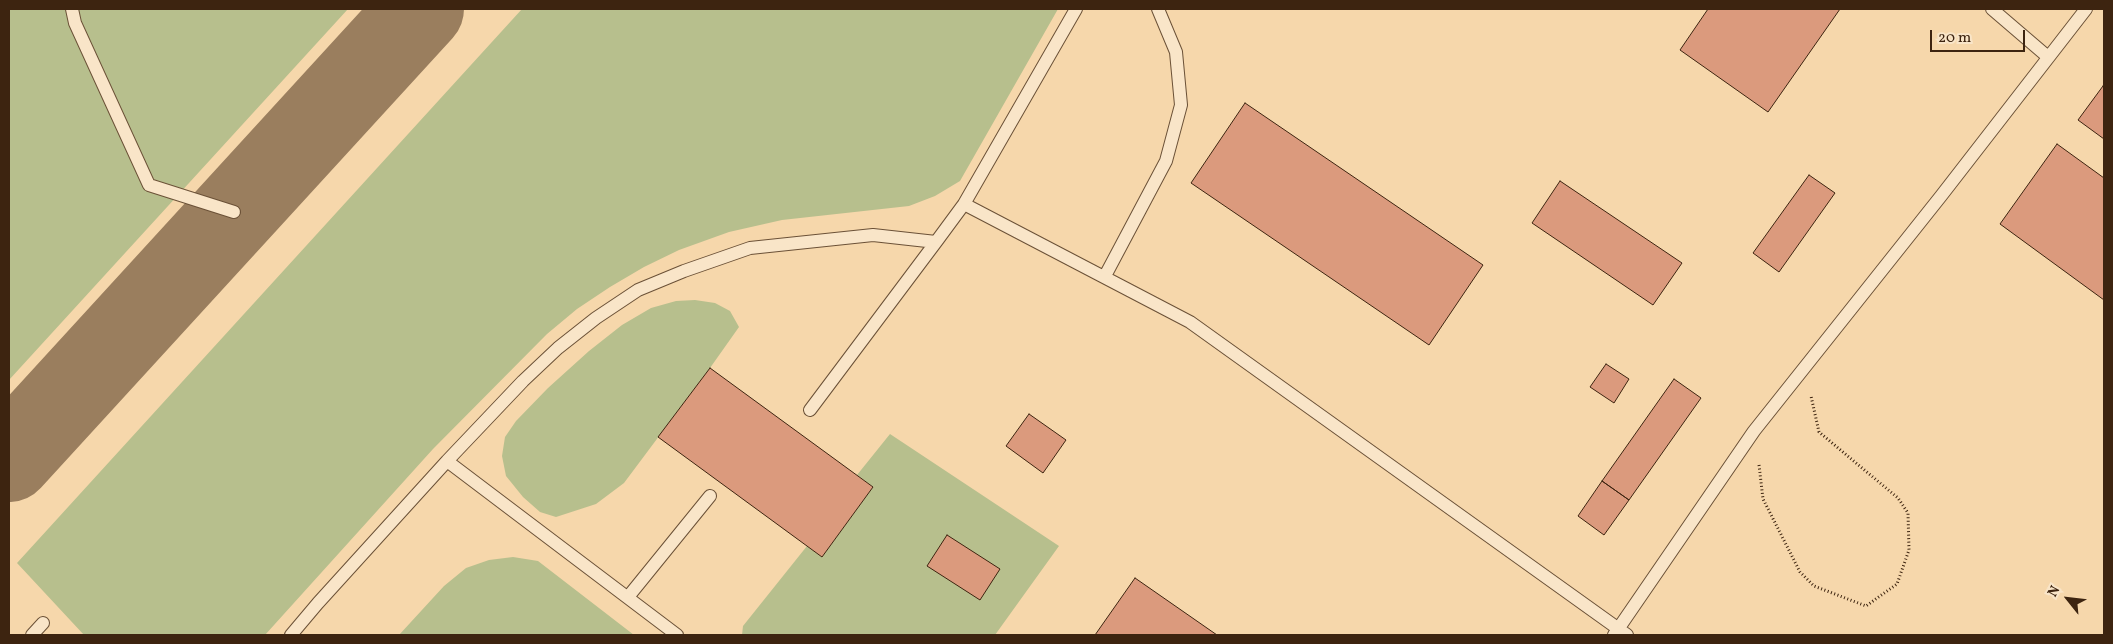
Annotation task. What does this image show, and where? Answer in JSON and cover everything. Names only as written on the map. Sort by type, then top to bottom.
[{"type":"lane","points":[[72,9],[75,23],[149,185],[234,212]]},
{"type":"lane","points":[[810,410],[964,204],[1076,9]]},
{"type":"lane","points":[[1105,276],[1166,161],[1180,105],[1176,52],[1158,9]]},
{"type":"lane","points":[[1992,9],[2048,57]]},
{"type":"lane","points":[[964,204],[1190,322],[1620,633],[1754,431],[1941,196],[2086,9]]},
{"type":"lane","points":[[291,635],[447,460],[522,382],[558,348],[596,318],[638,290],[684,271],[750,248],[873,235],[936,242]]},
{"type":"lane","points":[[447,460],[677,635]]},
{"type":"lane","points":[[628,597],[710,496]]},
{"type":"lane","points":[[32,635],[42,623]]},
{"type":"path","points":[[1754,431],[1763,499],[1800,572],[1814,586],[1866,606],[1897,584],[1909,550],[1908,513],[1898,498],[1819,432],[1804,366]]},
{"type":"green space","points":[[9,9],[348,9],[9,380]]},
{"type":"green space","points":[[522,9],[1058,9],[960,181],[935,196],[909,206],[782,220],[729,232],[679,250],[644,267],[610,287],[577,309],[547,334],[433,449],[265,635],[84,635],[17,563]]},
{"type":"green space","points":[[695,300],[715,303],[730,311],[739,327],[710,368],[624,483],[596,504],[556,517],[540,512],[523,497],[506,476],[502,456],[505,437],[516,421],[548,388],[589,351],[622,325],[651,308],[676,301]]},
{"type":"green space","points":[[890,434],[1059,546],[995,635],[742,635],[743,626],[807,546],[822,557],[873,487],[857,475]]},
{"type":"green space","points":[[513,557],[538,561],[634,635],[399,635],[444,586],[466,568],[489,560]]},
{"type":"building","points":[[1708,9],[1840,9],[1768,112],[1680,50]]},
{"type":"building","points":[[2104,87],[2104,139],[2078,120]]},
{"type":"building","points":[[1245,103],[1483,265],[1429,345],[1191,183]]},
{"type":"building","points":[[2057,144],[2104,178],[2104,300],[2000,224]]},
{"type":"building","points":[[1809,175],[1835,193],[1779,272],[1753,253]]},
{"type":"building","points":[[1560,181],[1682,263],[1653,305],[1532,223]]},
{"type":"building","points":[[1606,364],[1629,379],[1614,403],[1590,387]]},
{"type":"building","points":[[710,368],[873,487],[822,557],[658,437]]},
{"type":"building","points":[[1674,379],[1701,398],[1629,500],[1602,481]]},
{"type":"building","points":[[1029,414],[1066,440],[1043,473],[1006,446]]},
{"type":"building","points":[[1602,481],[1629,500],[1604,535],[1578,516]]},
{"type":"building","points":[[947,535],[1000,569],[980,600],[927,566]]},
{"type":"building","points":[[1135,578],[1217,635],[1095,635]]},
{"type":"taxiway","points":[[9,459],[421,9]]}]
